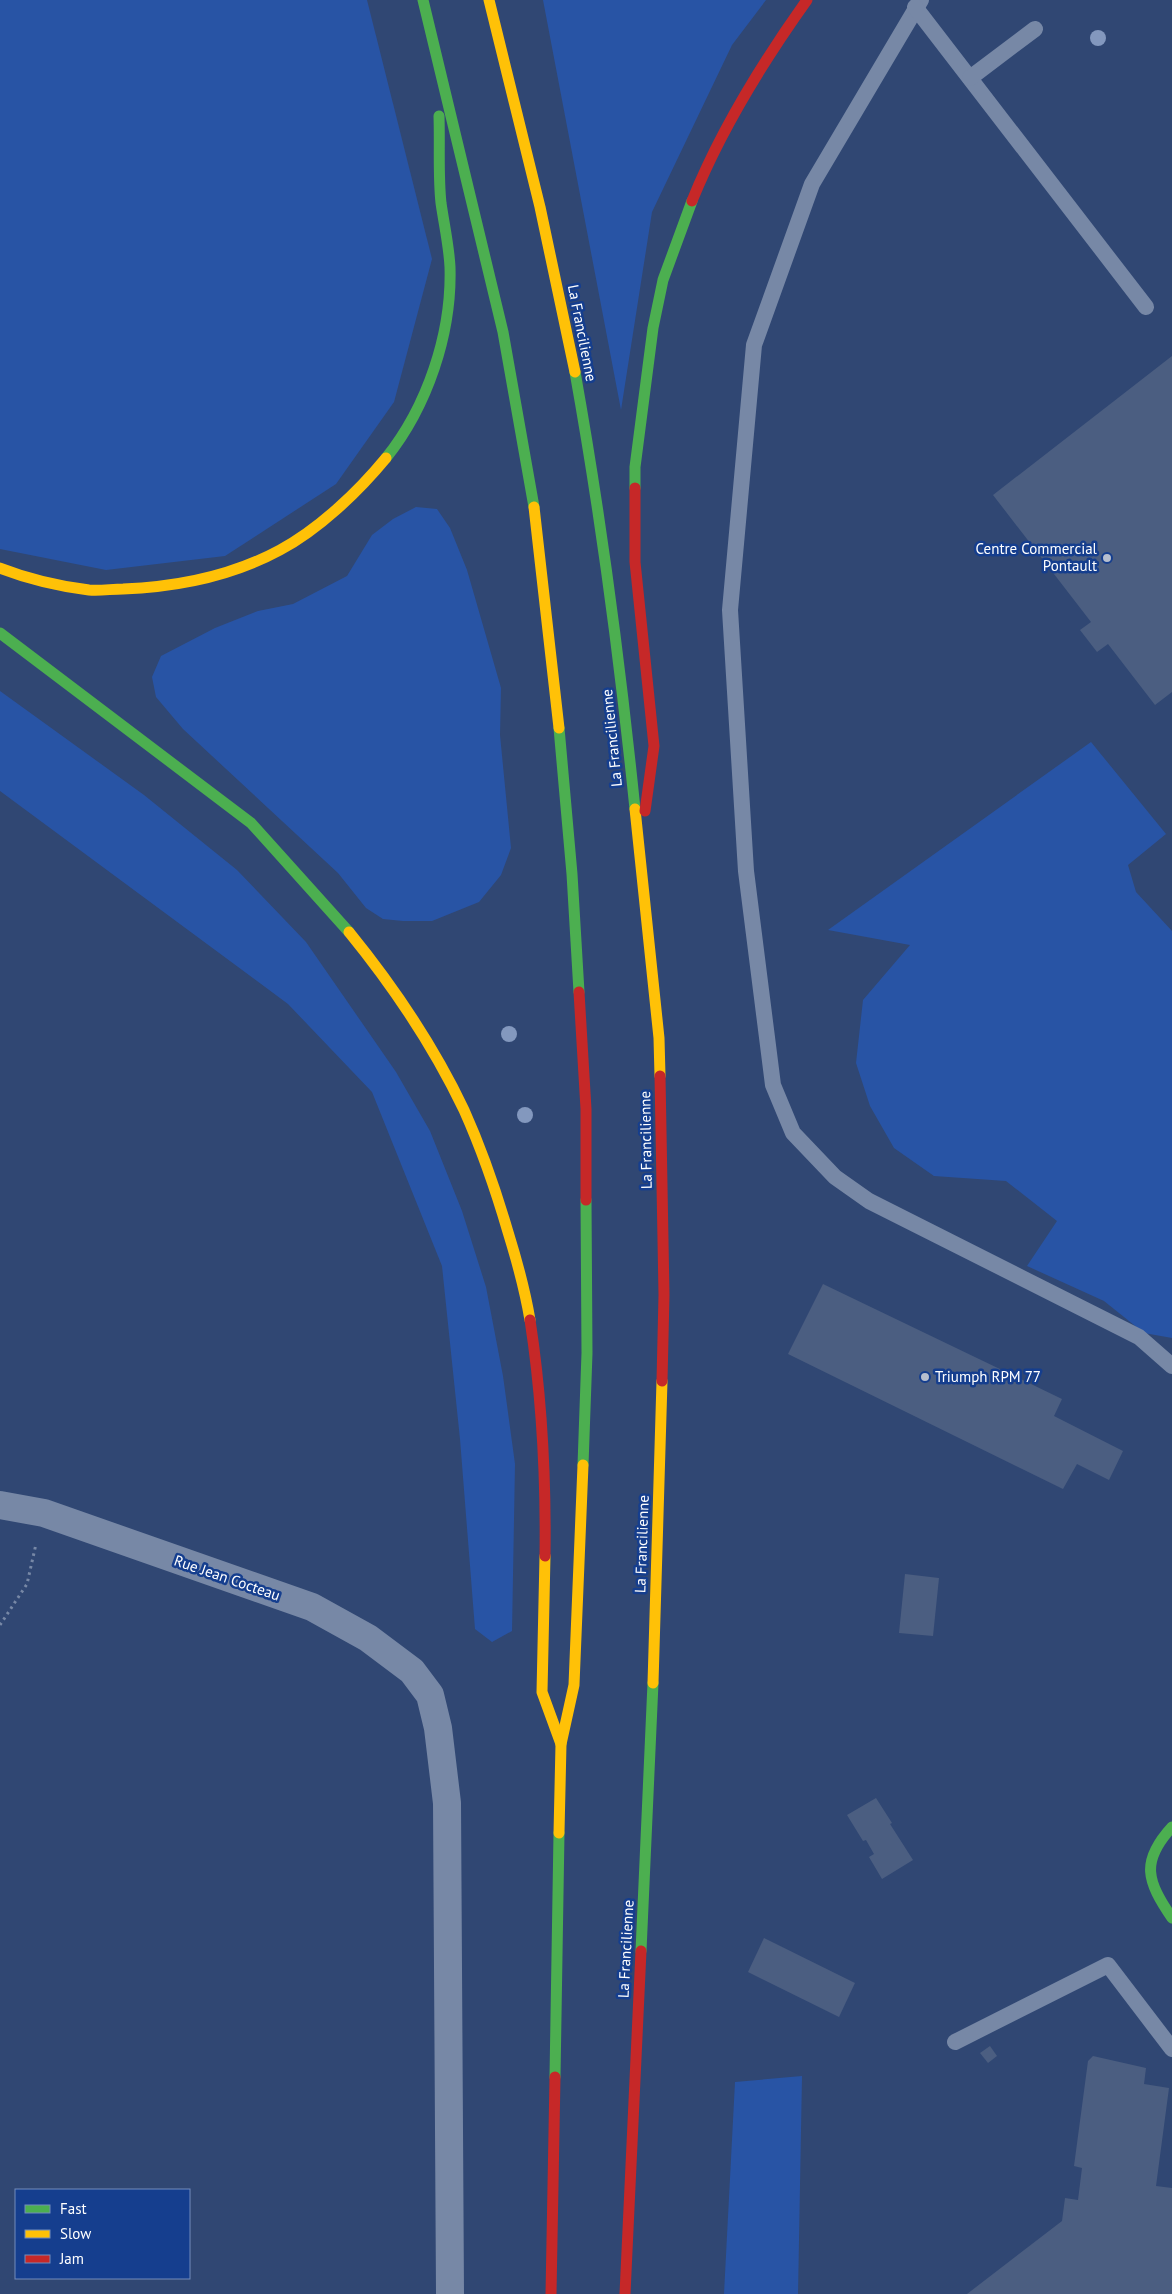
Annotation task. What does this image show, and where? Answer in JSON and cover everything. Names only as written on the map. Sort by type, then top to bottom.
[{"type":"main road","points":[[424,0],[503,332],[533,501],[554,672],[572,874],[586,1109],[587,1353],[574,1685],[561,1744],[551,2294]]},
{"type":"main road","name":"La Francilienne","points":[[489,0],[540,207],[569,344],[594,486],[620,662],[659,1038],[664,1295],[651,1746],[625,2294]]},
{"type":"main road","points":[[640,853],[654,746],[635,562],[635,467],[653,328],[663,280],[693,199],[711,158],[730,119],[775,45],[807,0]]},
{"type":"main road","points":[[0,568],[24,577],[90,590],[156,588],[216,576],[249,565],[282,549],[337,510],[376,470],[397,444],[419,409],[441,343],[448,301],[450,267],[441,201],[438,60]]},
{"type":"main road","points":[[0,633],[251,823],[345,926],[384,976],[428,1045],[464,1110],[493,1182],[525,1289],[538,1370],[546,1532],[542,1692],[561,1744]]},
{"type":"main road","points":[[1172,1827],[1154,1846],[1149,1868],[1153,1890],[1172,1918]]},
{"type":"street","name":"Rue Jean Cocteau","points":[[0,1505],[44,1513],[312,1607],[368,1638],[412,1671],[430,1695],[438,1728],[447,1803],[450,2294]]},
{"type":"lane","points":[[1146,307],[970,78],[918,3],[812,184],[754,345],[730,610],[746,871],[772,1085],[793,1133],[835,1177],[869,1201],[1139,1338],[1172,1366]]},
{"type":"lane","points":[[970,78],[1035,29]]},
{"type":"lane","points":[[955,2042],[1108,1965],[1172,2049]]},
{"type":"path","points":[[0,1625],[27,1584],[44,1513]]},
{"type":"shaded area","points":[[0,0],[367,0],[432,259],[394,402],[336,484],[225,556],[106,570],[0,549]]},
{"type":"shaded area","points":[[543,0],[766,0],[732,45],[652,212],[621,410]]},
{"type":"shaded area","points":[[416,507],[437,509],[450,528],[467,570],[501,688],[500,735],[511,848],[501,875],[479,902],[432,921],[383,919],[366,908],[338,873],[183,729],[156,697],[152,677],[161,656],[215,628],[258,611],[293,604],[347,576],[372,535],[393,519]]},
{"type":"shaded area","points":[[0,691],[144,795],[237,870],[306,942],[396,1072],[430,1131],[462,1211],[486,1287],[503,1376],[515,1464],[512,1631],[492,1642],[475,1629],[460,1439],[442,1266],[372,1092],[288,1004],[0,791]]},
{"type":"shaded area","points":[[1091,742],[1166,834],[1128,865],[1136,892],[1172,931],[1172,1338],[1144,1333],[1104,1301],[1027,1266],[1057,1221],[1006,1181],[934,1176],[894,1148],[870,1106],[856,1063],[863,1000],[910,945],[828,930]]},
{"type":"shaded area","points":[[802,2076],[798,2294],[724,2294],[735,2082]]},
{"type":"building","name":"Centre Commercial Pontault","points":[[1172,356],[1172,692],[1155,705],[1108,644],[1097,652],[1080,630],[1091,622],[993,495]]},
{"type":"building","name":"Triumph RPM 77","points":[[823,1284],[1062,1399],[1054,1416],[1123,1451],[1109,1480],[1077,1464],[1063,1489],[788,1354]]},
{"type":"building","points":[[905,1574],[939,1578],[933,1636],[899,1633]]},
{"type":"building","points":[[876,1798],[913,1860],[882,1879],[869,1857],[874,1854],[866,1840],[863,1841],[847,1815]]},
{"type":"building","points":[[764,1938],[855,1983],[839,2017],[748,1972]]},
{"type":"building","points":[[990,2046],[997,2056],[988,2063],[980,2053]]},
{"type":"building","points":[[1093,2056],[1146,2068],[1144,2084],[1169,2088],[1156,2186],[1172,2188],[1172,2294],[967,2294],[1062,2221],[1065,2198],[1078,2200],[1082,2168],[1074,2166],[1088,2061]]},
{"type":"traffic: fast","points":[[423,0],[503,332],[534,507]]},
{"type":"traffic: fast","points":[[386,458],[401,438],[425,393],[434,368],[447,318],[450,267],[440,192],[439,116]]},
{"type":"traffic: fast","points":[[635,488],[635,467],[653,328],[663,280],[692,201]]},
{"type":"traffic: fast","points":[[575,372],[609,590],[635,809]]},
{"type":"traffic: fast","points":[[0,633],[251,823],[349,932]]},
{"type":"traffic: fast","points":[[559,728],[572,874],[579,992]]},
{"type":"traffic: fast","points":[[583,1465],[587,1353],[586,1200]]},
{"type":"traffic: fast","points":[[641,1951],[653,1683]]},
{"type":"traffic: fast","points":[[1172,1827],[1162,1839],[1151,1861],[1151,1872],[1157,1893],[1172,1918]]},
{"type":"traffic: fast","points":[[555,2077],[559,1833]]},
{"type":"traffic: slow","points":[[489,0],[540,207],[575,372]]},
{"type":"traffic: slow","points":[[0,568],[44,582],[93,590],[164,586],[204,579],[262,559],[309,532],[350,497],[386,458]]},
{"type":"traffic: slow","points":[[534,507],[559,728]]},
{"type":"traffic: slow","points":[[635,809],[659,1038],[660,1076]]},
{"type":"traffic: slow","points":[[349,932],[412,1018],[440,1063],[464,1110],[483,1155],[499,1201],[526,1298],[530,1320]]},
{"type":"traffic: slow","points":[[653,1683],[662,1381]]},
{"type":"traffic: slow","points":[[559,1833],[561,1744],[574,1685],[583,1465]]},
{"type":"traffic: slow","points":[[545,1556],[542,1692],[561,1744]]},
{"type":"traffic: jam","points":[[692,201],[729,122],[758,72],[807,0]]},
{"type":"traffic: jam","points":[[635,488],[635,562],[654,746],[645,811]]},
{"type":"traffic: jam","points":[[579,992],[586,1109],[586,1200]]},
{"type":"traffic: jam","points":[[660,1076],[664,1295],[662,1381]]},
{"type":"traffic: jam","points":[[530,1320],[538,1379],[542,1438],[545,1556]]},
{"type":"traffic: jam","points":[[625,2294],[641,1951]]},
{"type":"traffic: jam","points":[[551,2294],[555,2077]]},
{"type":"place","name":"Centre Commercial Pontault","points":[[1107,558]]},
{"type":"place","name":"Triumph RPM 77","points":[[925,1377]]}]
